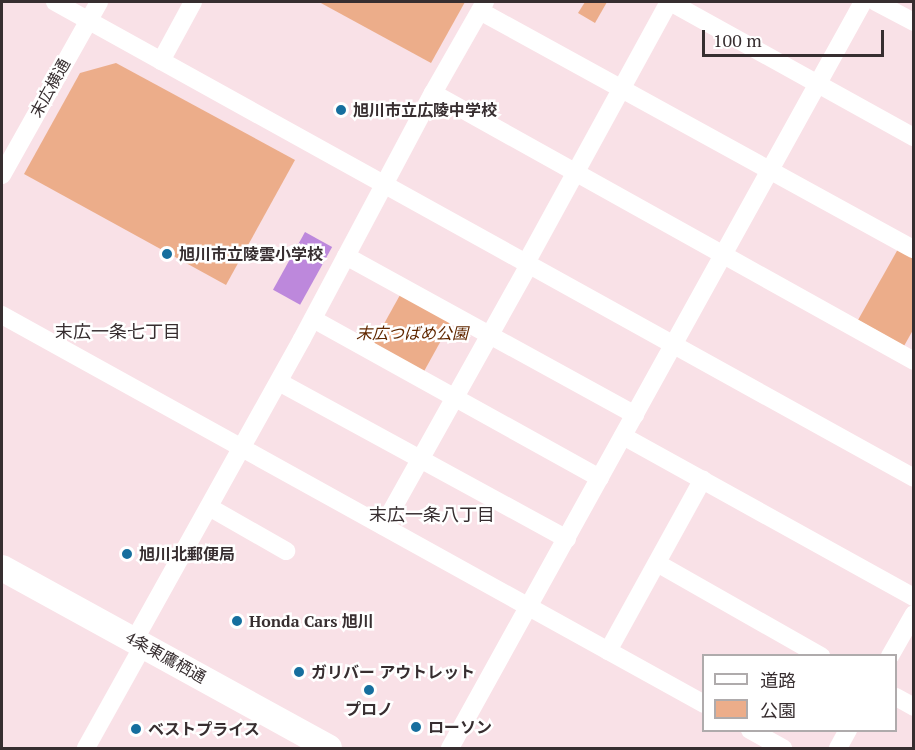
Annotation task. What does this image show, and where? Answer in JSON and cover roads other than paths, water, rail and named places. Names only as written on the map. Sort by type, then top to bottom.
[{"type":"highway","name":"4条東鷹栖通","points":[[2,568],[329,748]]},
{"type":"street","points":[[55,2],[914,478]]},
{"type":"street","name":"末広横通","points":[[2,175],[99,2]]},
{"type":"street","points":[[161,61],[193,2]]},
{"type":"street","points":[[383,526],[490,335],[670,2],[914,137]]},
{"type":"street","points":[[450,748],[863,2]]},
{"type":"street","points":[[876,2],[914,22]]},
{"type":"street","points":[[86,748],[209,507],[279,382],[433,93],[483,6],[621,89],[914,250]]},
{"type":"street","points":[[433,93],[914,361]]},
{"type":"street","points":[[346,256],[635,415]]},
{"type":"street","points":[[2,315],[702,703]]},
{"type":"street","points":[[313,319],[600,478]]},
{"type":"street","points":[[279,382],[567,539]]},
{"type":"street","points":[[623,436],[914,597]]},
{"type":"street","points":[[608,651],[703,479]]},
{"type":"street","points":[[209,507],[286,551]]},
{"type":"street","points":[[657,563],[817,654]]},
{"type":"street","points":[[891,654],[914,614]]},
{"type":"street","points":[[897,698],[914,707]]},
{"type":"street","points":[[754,732],[783,748]]},
{"type":"street","points":[[838,748],[847,732]]},
{"type":"place","name":"旭川市立広陵中学校","points":[[341,110]]},
{"type":"place","name":"旭川市立陵雲小学校","points":[[167,254]]},
{"type":"place","name":"旭川北郵便局","points":[[127,554]]},
{"type":"place","name":"Honda Cars 旭川","points":[[237,621]]},
{"type":"place","name":"ガリバー アウトレット","points":[[299,672]]},
{"type":"place","name":"プロノ","points":[[369,690]]},
{"type":"place","name":"ローソン","points":[[416,727]]},
{"type":"place","name":"ベストプライス","points":[[136,729]]},
{"type":"district","name":"末広一条七丁目","points":[[118,331]]},
{"type":"district","name":"末広一条八丁目","points":[[432,514]]},
{"type":"park label","name":"末広つばめ公園","points":[[412,333]]}]
